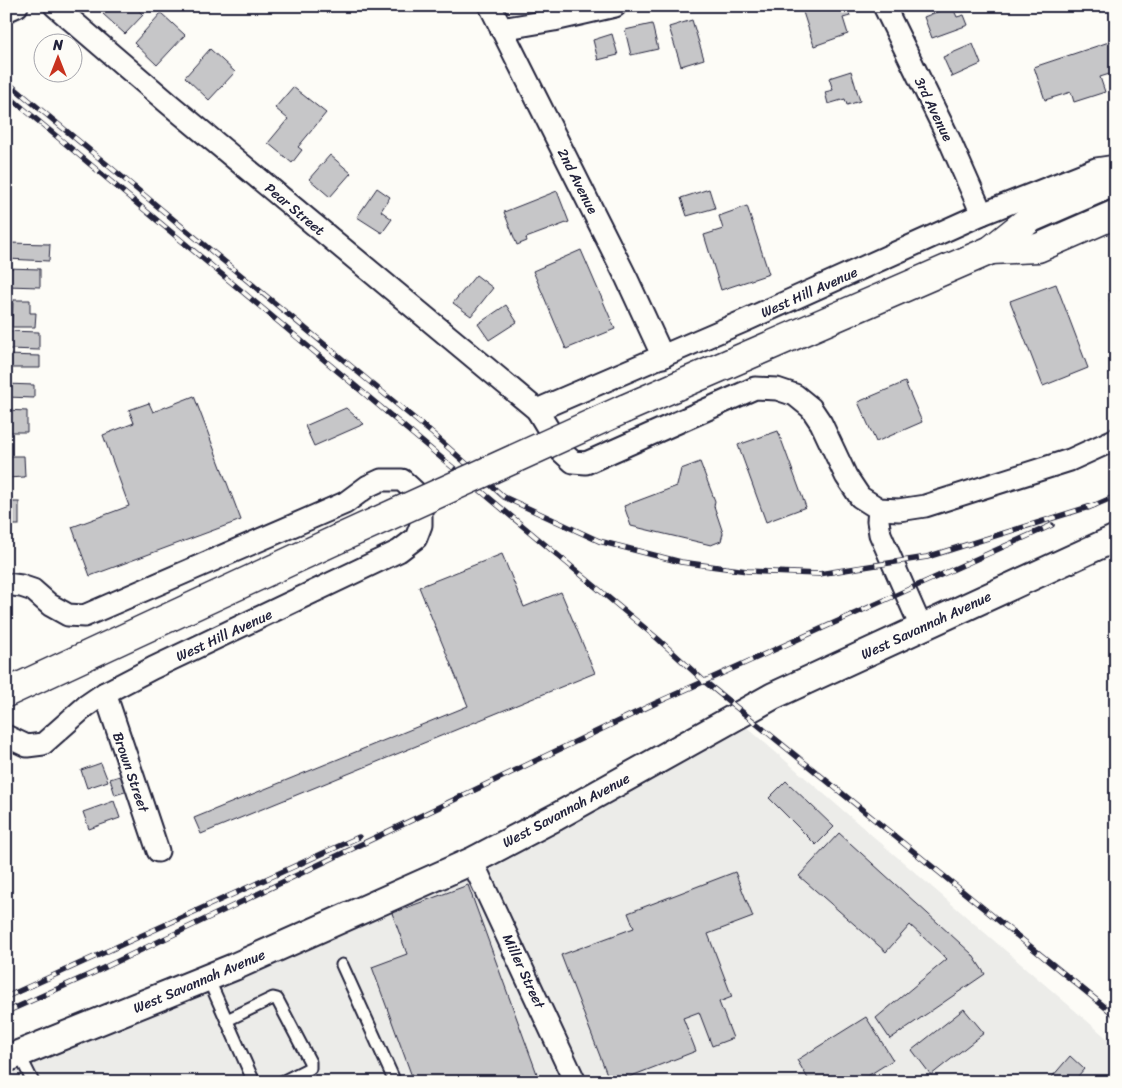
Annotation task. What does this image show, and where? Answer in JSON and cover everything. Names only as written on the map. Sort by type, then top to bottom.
[{"type":"highway","points":[[6,693],[338,539],[624,410],[991,250],[1031,218],[1116,181]]},
{"type":"highway","points":[[991,250],[1038,248],[1116,214]]},
{"type":"street","points":[[6,11],[17,6]]},
{"type":"street","name":"Pear Street","points":[[55,6],[175,109],[537,410]]},
{"type":"street","name":"2nd Avenue","points":[[490,6],[627,279],[663,357]]},
{"type":"street","points":[[501,29],[554,20],[615,6]]},
{"type":"street","name":"3rd Avenue","points":[[884,6],[949,139],[982,214]]},
{"type":"street","name":"West Hill Avenue","points":[[537,410],[663,357],[982,214],[1088,172],[1116,166]]},
{"type":"street","points":[[537,410],[562,452],[573,462],[586,463],[755,388],[777,389],[795,395],[811,408],[821,423],[850,483],[860,497],[879,509],[899,510],[925,506],[1070,460],[1116,440]]},
{"type":"street","name":"West Hill Avenue","points":[[6,584],[33,590],[50,605],[68,615],[84,616],[345,503],[368,486],[381,480],[402,480],[415,492],[421,512],[421,524],[416,538],[398,551],[104,693],[86,706],[43,744],[27,746],[6,736]]},
{"type":"street","points":[[879,509],[880,534],[920,627]]},
{"type":"street","name":"West Savannah Avenue","points":[[13,1057],[208,978],[472,860],[564,812],[773,696],[1116,538]]},
{"type":"street","name":"Brown Street","points":[[104,693],[158,851]]},
{"type":"street","name":"Miller Street","points":[[472,860],[575,1082]]},
{"type":"lane","points":[[342,964],[395,1082]]},
{"type":"lane","points":[[208,978],[254,1082]]},
{"type":"lane","points":[[226,1020],[272,998],[277,999],[310,1062],[310,1068],[282,1082]]},
{"type":"lane","points":[[13,1057],[33,1082]]},
{"type":"shaded area","points":[[743,724],[1116,1046],[1116,1082],[6,1082],[6,1071]]},
{"type":"building","points":[[111,6],[139,6],[137,9],[143,15],[125,34],[103,14]]},
{"type":"building","points":[[407,6],[423,6],[410,12]]},
{"type":"building","points":[[810,6],[847,6],[850,16],[843,18],[848,34],[814,46],[802,9]]},
{"type":"building","points":[[952,6],[957,17],[964,15],[968,25],[932,38],[924,17]]},
{"type":"building","points":[[161,13],[185,35],[157,65],[134,43]]},
{"type":"building","points":[[692,20],[704,59],[681,66],[669,27]]},
{"type":"building","points":[[652,24],[658,49],[631,55],[625,30]]},
{"type":"building","points":[[612,34],[618,55],[598,60],[593,40]]},
{"type":"building","points":[[1112,41],[1116,53],[1116,72],[1100,77],[1105,92],[1074,102],[1071,92],[1045,100],[1034,67]]},
{"type":"building","points":[[973,44],[981,64],[952,77],[943,57]]},
{"type":"building","points":[[210,49],[235,72],[209,100],[185,77]]},
{"type":"building","points":[[851,71],[860,101],[847,105],[845,99],[828,104],[825,92],[833,90],[829,78]]},
{"type":"building","points":[[293,87],[326,113],[298,147],[302,150],[292,163],[268,143],[288,119],[275,108]]},
{"type":"building","points":[[330,155],[351,173],[330,197],[309,179]]},
{"type":"building","points":[[377,188],[390,197],[381,211],[392,219],[382,233],[357,217]]},
{"type":"building","points":[[709,189],[715,208],[687,216],[681,198]]},
{"type":"building","points":[[557,191],[569,222],[526,238],[527,241],[517,245],[504,212]]},
{"type":"building","points":[[747,206],[769,274],[721,290],[704,235],[723,229],[719,216]]},
{"type":"building","points":[[8,243],[50,244],[49,261],[7,259]]},
{"type":"building","points":[[581,250],[615,329],[566,349],[533,271]]},
{"type":"building","points":[[6,268],[40,269],[40,287],[6,286]]},
{"type":"building","points":[[476,275],[493,288],[471,316],[453,303]]},
{"type":"building","points":[[1056,284],[1088,368],[1043,386],[1010,301]]},
{"type":"building","points":[[1116,297],[1116,311],[1110,300]]},
{"type":"building","points":[[13,300],[30,300],[30,313],[36,313],[35,327],[12,327]]},
{"type":"building","points":[[506,305],[517,322],[489,340],[478,324]]},
{"type":"building","points":[[8,331],[39,332],[39,350],[8,349]]},
{"type":"building","points":[[6,355],[40,356],[40,368],[6,368]]},
{"type":"building","points":[[905,382],[922,422],[876,442],[858,402]]},
{"type":"building","points":[[6,384],[34,385],[34,398],[6,397]]},
{"type":"building","points":[[194,396],[241,520],[90,576],[72,527],[129,506],[103,435],[134,423],[129,410],[149,403],[153,412]]},
{"type":"building","points":[[346,408],[364,424],[314,446],[305,426]]},
{"type":"building","points":[[6,410],[27,411],[27,432],[6,432]]},
{"type":"building","points":[[778,431],[806,507],[766,522],[738,445]]},
{"type":"building","points":[[6,456],[24,456],[25,477],[6,478]]},
{"type":"building","points":[[700,462],[715,501],[714,506],[723,533],[721,541],[711,545],[631,526],[624,506],[677,486],[681,469]]},
{"type":"building","points":[[6,502],[19,502],[19,525],[6,525]]},
{"type":"building","points":[[502,554],[524,607],[561,592],[595,673],[201,834],[194,818],[468,706],[419,587]]},
{"type":"building","points":[[101,763],[108,781],[87,788],[81,770]]},
{"type":"building","points":[[123,775],[128,791],[115,795],[110,779]]},
{"type":"building","points":[[786,781],[834,827],[816,845],[769,798]]},
{"type":"building","points":[[114,801],[120,818],[89,829],[83,812]]},
{"type":"building","points":[[839,833],[972,954],[985,974],[890,1039],[876,1018],[947,959],[910,925],[886,952],[799,876]]},
{"type":"building","points":[[735,872],[753,917],[708,934],[732,997],[719,1002],[733,1038],[712,1046],[699,1012],[683,1018],[696,1051],[616,1082],[610,1082],[561,955],[634,928],[628,913]]},
{"type":"building","points":[[468,885],[540,1082],[414,1082],[372,967],[407,954],[392,913]]},
{"type":"building","points":[[964,1009],[984,1033],[931,1075],[912,1050]]},
{"type":"building","points":[[866,1017],[893,1060],[858,1082],[810,1082],[797,1060]]},
{"type":"building","points":[[1070,1056],[1084,1069],[1073,1082],[1058,1082],[1052,1077]]},
{"type":"railway","points":[[6,81],[433,434],[504,497],[599,541],[681,562],[747,571],[819,574],[927,557],[1095,505]]},
{"type":"railway","points":[[6,94],[658,639],[704,681],[1116,1016]]},
{"type":"railway","points":[[1088,508],[1116,496]]},
{"type":"railway","points":[[6,1012],[93,973],[656,703],[1052,525]]},
{"type":"railway","points":[[6,997],[359,837]]}]
